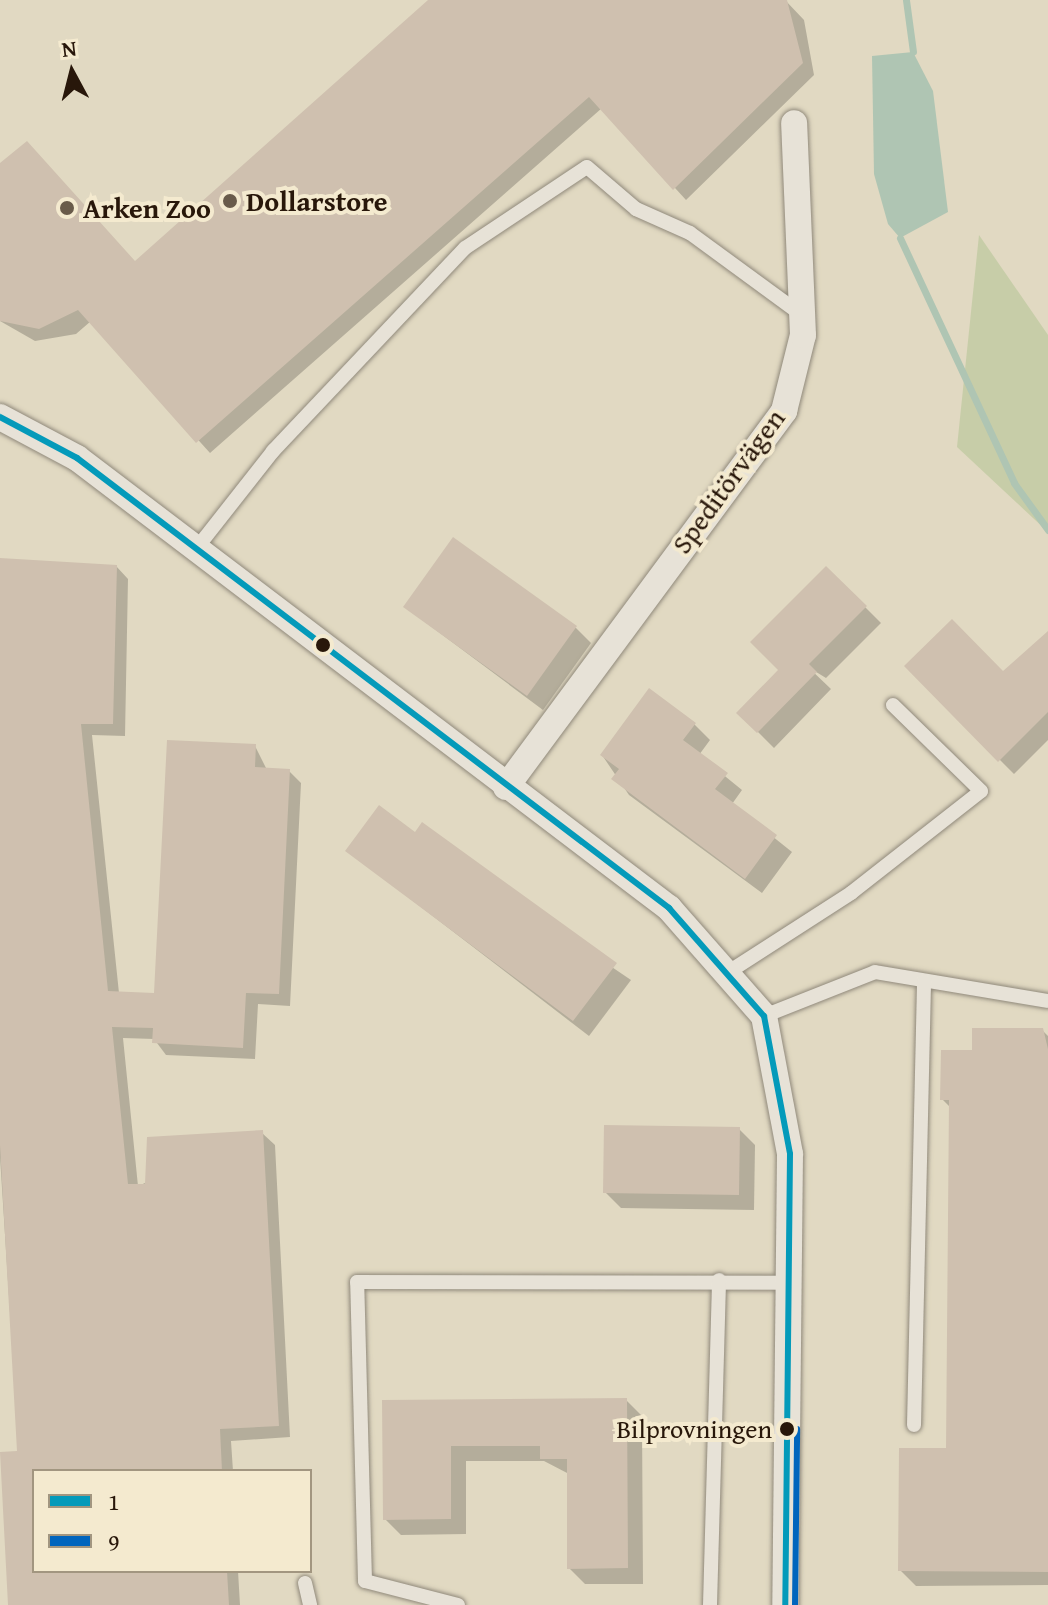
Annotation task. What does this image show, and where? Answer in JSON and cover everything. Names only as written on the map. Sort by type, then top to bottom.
[{"type":"street","name":"Speditörvägen","points":[[506,787],[784,411],[802,315],[794,123]]},
{"type":"street","points":[[0,417],[77,458],[669,908],[764,1016],[790,1154],[785,1605]]},
{"type":"lane","points":[[196,549],[273,451],[465,248],[587,167],[636,209],[690,233],[802,315]]},
{"type":"lane","points":[[727,973],[851,893],[981,791],[893,705]]},
{"type":"lane","points":[[764,1016],[875,972],[1048,1001]]},
{"type":"lane","points":[[914,1425],[924,981]]},
{"type":"lane","points":[[458,1605],[365,1581],[357,1282],[719,1280],[789,1283]]},
{"type":"lane","points":[[710,1605],[719,1280]]},
{"type":"lane","points":[[305,1583],[310,1605]]},
{"type":"shaded area","points":[[913,52],[933,91],[948,212],[900,238],[888,224],[874,174],[872,56]]},
{"type":"shaded area","points":[[979,235],[1048,335],[1048,532],[957,447]]},
{"type":"building","points":[[428,0],[787,0],[803,63],[673,190],[589,97],[196,443],[78,310],[39,329],[0,321],[0,163],[27,141],[135,261]]},
{"type":"building","points":[[453,537],[577,626],[527,696],[403,607]]},
{"type":"building","points":[[0,558],[117,565],[113,724],[81,724],[108,991],[154,993],[167,740],[256,744],[255,767],[290,769],[279,994],[246,993],[243,1048],[152,1043],[153,1028],[112,1027],[128,1184],[145,1184],[147,1137],[263,1130],[279,1426],[220,1429],[222,1469],[32,1469],[32,1573],[227,1573],[229,1605],[8,1605],[0,1452],[17,1451],[0,1145]]},
{"type":"building","points":[[826,566],[867,606],[809,664],[817,672],[757,733],[736,713],[778,670],[750,642]]},
{"type":"building","points":[[952,619],[1003,671],[1048,631],[1048,712],[998,762],[904,666]]},
{"type":"building","points":[[649,688],[696,723],[683,740],[728,773],[715,789],[777,835],[745,879],[611,779],[619,769],[600,755]]},
{"type":"building","points":[[379,805],[415,832],[422,822],[617,963],[573,1021],[345,851]]},
{"type":"building","points":[[972,1028],[1043,1028],[1048,1049],[1048,1572],[898,1571],[899,1448],[946,1448],[949,1100],[940,1100],[941,1050],[972,1050]]},
{"type":"building","points":[[604,1125],[740,1127],[739,1195],[603,1193]]},
{"type":"building","points":[[627,1398],[628,1568],[567,1569],[567,1459],[540,1459],[540,1446],[451,1446],[451,1519],[383,1520],[382,1400]]},
{"type":"waterway","points":[[906,0],[913,52]]},
{"type":"waterway","points":[[900,238],[1014,483],[1048,530]]},
{"type":"transit line","name":"1","points":[[0,417],[77,458],[669,908],[764,1016],[790,1154],[785,1605]]},
{"type":"transit line","name":"9","points":[[795,1605],[797,1429]]},
{"type":"place","name":"Dollarstore","points":[[230,201]]},
{"type":"place","name":"Arken Zoo","points":[[67,208]]},
{"type":"place","name":"Bilprovningen","points":[[787,1429]]}]
